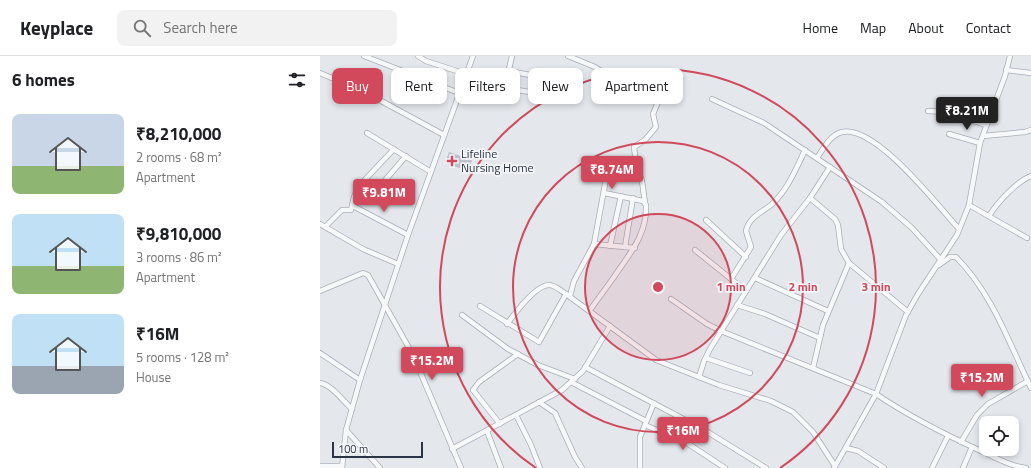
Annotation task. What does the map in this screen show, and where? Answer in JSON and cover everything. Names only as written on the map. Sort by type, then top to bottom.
[{"type":"street","points":[[364,56],[455,91]]},
{"type":"street","points":[[418,56],[426,61],[455,70]]},
{"type":"street","points":[[468,68],[472,56]]},
{"type":"street","points":[[510,68],[512,56]]},
{"type":"street","points":[[568,56],[596,68]]},
{"type":"street","points":[[507,324],[527,300],[542,287],[548,285],[553,286],[590,310],[656,360],[699,377],[771,401],[793,412],[813,432],[834,467],[876,394],[908,312],[959,229],[969,205],[980,143],[1010,56]]},
{"type":"street","points":[[1006,70],[1031,73]]},
{"type":"street","points":[[320,73],[363,91],[444,135]]},
{"type":"street","points":[[712,99],[764,123],[882,202],[912,228],[941,260]]},
{"type":"street","points":[[320,466],[342,467],[346,430],[360,380],[398,264],[455,104]]},
{"type":"street","points":[[590,310],[635,248],[642,232],[646,219],[645,203],[642,181],[635,163],[634,147],[645,140],[657,126],[654,114],[657,104]]},
{"type":"street","points":[[928,111],[947,112],[986,125]]},
{"type":"street","points":[[983,136],[1025,132],[1031,130]]},
{"type":"street","points":[[817,158],[829,140],[837,134],[852,132],[864,137],[905,168],[959,229]]},
{"type":"street","points":[[367,133],[431,172]]},
{"type":"street","points":[[949,134],[980,143]]},
{"type":"street","points":[[325,227],[340,211],[345,209],[350,211],[359,186],[394,149]]},
{"type":"street","points":[[731,279],[751,247],[746,231],[749,222],[770,205],[783,191],[805,150]]},
{"type":"street","points":[[381,185],[406,156]]},
{"type":"street","points":[[480,306],[507,324],[539,342],[568,295],[594,244],[608,176],[635,163]]},
{"type":"street","points":[[699,377],[706,358],[737,305],[781,235],[810,198],[830,167]]},
{"type":"street","points":[[990,216],[996,206],[1019,183],[1031,176]]},
{"type":"street","points":[[604,193],[633,198],[645,203]]},
{"type":"street","points":[[610,246],[621,196]]},
{"type":"street","points":[[625,247],[633,198]]},
{"type":"street","points":[[810,198],[835,219],[838,225],[841,249],[849,263],[908,312]]},
{"type":"street","points":[[969,205],[1027,238]]},
{"type":"street","points":[[353,206],[408,235]]},
{"type":"street","points":[[706,220],[746,257]]},
{"type":"street","points":[[320,224],[364,249],[398,264]]},
{"type":"street","points":[[594,244],[635,248]]},
{"type":"street","points":[[695,250],[746,291]]},
{"type":"street","points":[[935,267],[953,256],[976,280],[994,310],[1031,388]]},
{"type":"street","points":[[813,368],[828,311],[849,263]]},
{"type":"street","points":[[320,291],[366,272],[413,355],[461,468]]},
{"type":"street","points":[[754,278],[828,311]]},
{"type":"street","points":[[671,299],[696,317],[722,331],[876,394],[896,408],[948,436],[1020,467],[1027,468],[1031,466]]},
{"type":"street","points":[[737,305],[765,314],[820,338]]},
{"type":"street","points":[[462,315],[518,354],[573,381],[645,423],[687,443],[725,468]]},
{"type":"street","points":[[452,449],[562,390],[573,381],[585,367],[610,326]]},
{"type":"street","points":[[320,353],[360,380]]},
{"type":"street","points":[[500,424],[473,390],[479,382],[518,354]]},
{"type":"street","points":[[706,358],[750,373]]},
{"type":"street","points":[[585,367],[706,431],[766,468]]},
{"type":"street","points":[[961,442],[977,414],[988,404],[1028,382]]},
{"type":"street","points":[[320,383],[325,384],[352,409]]},
{"type":"street","points":[[539,402],[555,413],[580,468]]},
{"type":"street","points":[[640,468],[640,437],[654,403]]},
{"type":"street","points":[[516,415],[531,445],[540,468]]},
{"type":"street","points":[[346,430],[380,468]]},
{"type":"street","points":[[487,431],[501,468]]},
{"type":"street","points":[[932,468],[948,436]]},
{"type":"street","points":[[962,468],[972,447]]},
{"type":"street","points":[[846,448],[858,452],[884,468]]},
{"type":"building","points":[[449,152],[472,160],[468,171],[445,163]]},
{"type":"place","name":"Lifeline Nursing Home","points":[[452,161]]}]
